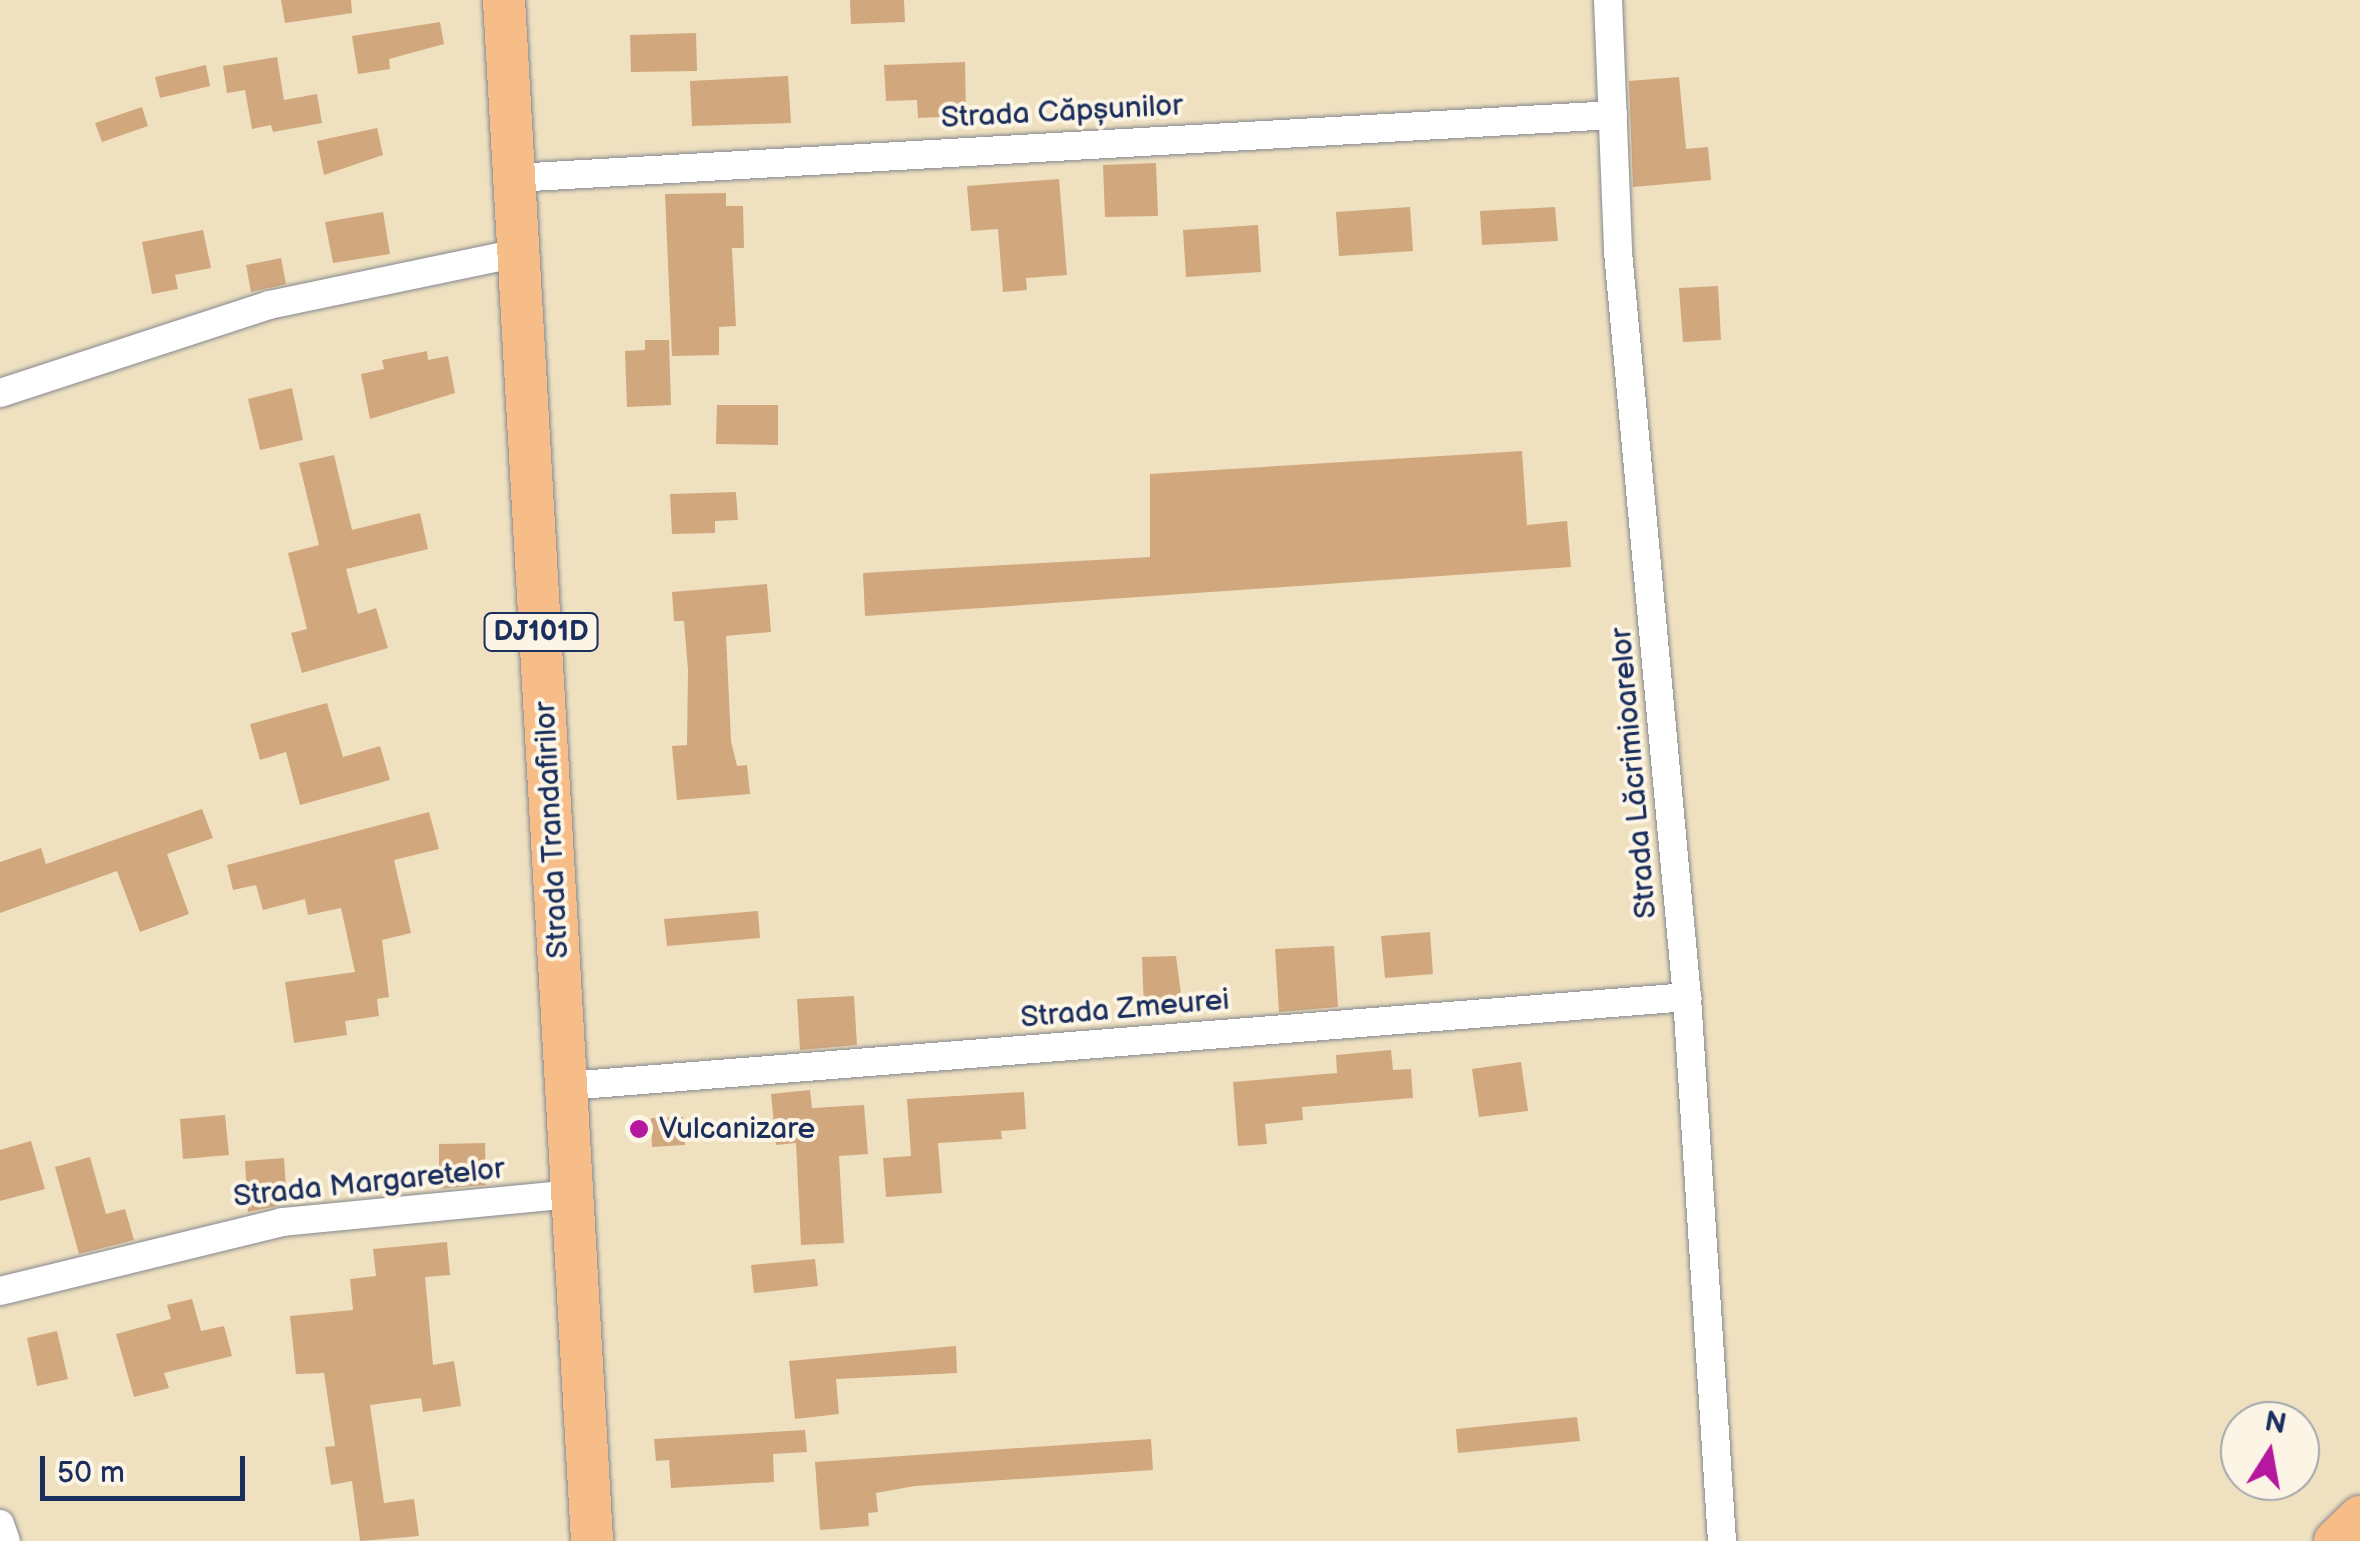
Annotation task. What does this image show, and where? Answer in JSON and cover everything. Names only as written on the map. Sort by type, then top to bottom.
[{"type":"main road","name":"Strada Trandafirilor","points":[[504,0],[592,1541]]},
{"type":"main road","points":[[2335,1541],[2360,1517]]},
{"type":"street","name":"Strada Lăcrimioarelor","points":[[1608,0],[1618,252],[1687,997],[1722,1541]]},
{"type":"street","name":"Strada Căpșunilor","points":[[514,178],[1613,115]]},
{"type":"street","points":[[0,393],[269,306],[518,253]]},
{"type":"street","name":"Strada Zmeurei","points":[[568,1086],[1687,997]]},
{"type":"street","name":"Strada Margaretelor","points":[[0,1291],[282,1222],[573,1194]]},
{"type":"street","points":[[0,1524],[6,1541]]},
{"type":"building","points":[[281,0],[351,0],[352,13],[285,23]]},
{"type":"building","points":[[850,0],[904,0],[905,22],[851,24]]},
{"type":"building","points":[[440,22],[444,44],[389,59],[390,69],[358,74],[352,36]]},
{"type":"building","points":[[696,33],[697,71],[631,72],[630,35]]},
{"type":"building","points":[[277,57],[284,100],[317,94],[322,123],[273,132],[271,125],[252,129],[245,90],[227,93],[223,66]]},
{"type":"building","points":[[965,62],[966,116],[918,118],[917,100],[886,101],[884,65]]},
{"type":"building","points":[[206,65],[210,86],[160,98],[155,77]]},
{"type":"building","points":[[788,76],[791,123],[692,126],[690,81]]},
{"type":"building","points":[[1679,77],[1686,149],[1708,147],[1711,180],[1633,187],[1629,81]]},
{"type":"building","points":[[142,107],[148,126],[102,142],[95,123]]},
{"type":"building","points":[[377,128],[383,155],[324,175],[317,141]]},
{"type":"building","points":[[1156,163],[1158,216],[1105,217],[1103,165]]},
{"type":"building","points":[[1059,179],[1067,275],[1026,278],[1027,290],[1003,292],[998,229],[971,231],[967,186]]},
{"type":"building","points":[[726,193],[726,206],[743,206],[744,248],[732,248],[736,326],[719,327],[719,355],[672,356],[665,194]]},
{"type":"building","points":[[1410,207],[1413,251],[1339,256],[1336,212]]},
{"type":"building","points":[[1555,207],[1558,241],[1482,245],[1480,211]]},
{"type":"building","points":[[383,212],[390,254],[333,263],[325,222]]},
{"type":"building","points":[[1258,225],[1261,272],[1186,277],[1183,230]]},
{"type":"building","points":[[203,230],[211,268],[175,275],[178,289],[152,294],[142,242]]},
{"type":"building","points":[[281,258],[286,284],[251,292],[246,265]]},
{"type":"building","points":[[1718,286],[1721,340],[1683,342],[1679,288]]},
{"type":"building","points":[[645,340],[669,340],[671,405],[627,407],[625,351],[645,350]]},
{"type":"building","points":[[427,351],[428,360],[448,356],[455,393],[370,419],[361,374],[384,369],[382,360]]},
{"type":"building","points":[[292,388],[303,440],[260,450],[248,399]]},
{"type":"building","points":[[717,405],[778,405],[778,445],[716,444]]},
{"type":"building","points":[[1522,451],[1527,525],[1567,521],[1571,567],[865,616],[863,573],[1150,557],[1150,474]]},
{"type":"building","points":[[334,455],[352,530],[420,513],[428,549],[346,569],[358,614],[376,608],[388,648],[302,673],[291,633],[307,629],[288,553],[319,545],[299,463]]},
{"type":"building","points":[[736,492],[738,520],[715,521],[715,533],[672,534],[670,494]]},
{"type":"building","points":[[767,584],[771,632],[726,636],[731,741],[737,766],[747,765],[750,794],[677,800],[672,746],[687,745],[688,670],[684,621],[674,621],[672,592]]},
{"type":"building","points":[[327,703],[343,757],[380,746],[390,780],[300,805],[286,752],[260,760],[250,724]]},
{"type":"building","points":[[202,809],[213,838],[167,854],[189,914],[140,932],[117,871],[0,913],[0,862],[41,848],[46,864]]},
{"type":"building","points":[[429,812],[439,849],[394,860],[411,933],[382,940],[389,997],[377,999],[379,1016],[345,1021],[347,1035],[294,1043],[285,982],[355,972],[341,908],[308,915],[305,899],[263,910],[256,885],[233,890],[227,865]]},
{"type":"building","points":[[758,911],[760,938],[667,946],[664,919]]},
{"type":"building","points":[[1430,932],[1433,974],[1385,978],[1381,936]]},
{"type":"building","points":[[1334,946],[1338,1007],[1279,1012],[1275,949]]},
{"type":"building","points":[[1176,956],[1183,1009],[1144,1010],[1142,957]]},
{"type":"building","points":[[854,996],[857,1045],[800,1050],[797,999]]},
{"type":"building","points":[[1391,1050],[1393,1070],[1411,1069],[1413,1098],[1302,1107],[1303,1120],[1265,1124],[1267,1144],[1238,1146],[1233,1082],[1337,1073],[1336,1055]]},
{"type":"building","points":[[1521,1062],[1528,1111],[1479,1117],[1472,1069]]},
{"type":"building","points":[[810,1090],[812,1108],[864,1105],[868,1154],[839,1156],[844,1243],[801,1245],[796,1143],[776,1145],[771,1094]]},
{"type":"building","points":[[1024,1092],[1026,1129],[1001,1131],[1002,1139],[938,1143],[942,1193],[886,1197],[883,1158],[911,1156],[907,1099]]},
{"type":"building","points":[[225,1115],[229,1155],[183,1159],[180,1119]]},
{"type":"building","points":[[683,1117],[685,1145],[652,1147],[651,1118]]},
{"type":"building","points":[[31,1141],[45,1189],[0,1201],[0,1150]]},
{"type":"building","points":[[485,1143],[486,1185],[439,1189],[439,1144]]},
{"type":"building","points":[[90,1157],[106,1214],[125,1209],[134,1240],[79,1254],[55,1167]]},
{"type":"building","points":[[284,1158],[287,1204],[248,1212],[245,1161]]},
{"type":"building","points":[[447,1242],[450,1275],[425,1277],[433,1365],[454,1361],[461,1406],[423,1412],[421,1398],[370,1405],[384,1503],[414,1499],[419,1536],[360,1541],[352,1481],[331,1485],[325,1447],[335,1446],[324,1373],[296,1374],[290,1316],[353,1310],[350,1279],[376,1276],[373,1249]]},
{"type":"building","points":[[815,1259],[818,1286],[754,1293],[751,1265]]},
{"type":"building","points":[[192,1299],[201,1331],[224,1326],[232,1356],[164,1373],[169,1388],[134,1397],[116,1334],[171,1319],[167,1305]]},
{"type":"building","points":[[57,1331],[68,1379],[37,1386],[27,1338]]},
{"type":"building","points":[[956,1346],[957,1373],[836,1379],[839,1414],[795,1419],[789,1361]]},
{"type":"building","points":[[1577,1417],[1580,1441],[1458,1453],[1456,1429]]},
{"type":"building","points":[[805,1430],[807,1452],[773,1454],[774,1482],[671,1488],[669,1460],[656,1461],[654,1439]]},
{"type":"building","points":[[1151,1439],[1153,1470],[915,1486],[876,1493],[878,1512],[868,1513],[869,1526],[820,1530],[815,1462]]},
{"type":"place","name":"Vulcanizare","points":[[639,1129]]}]
